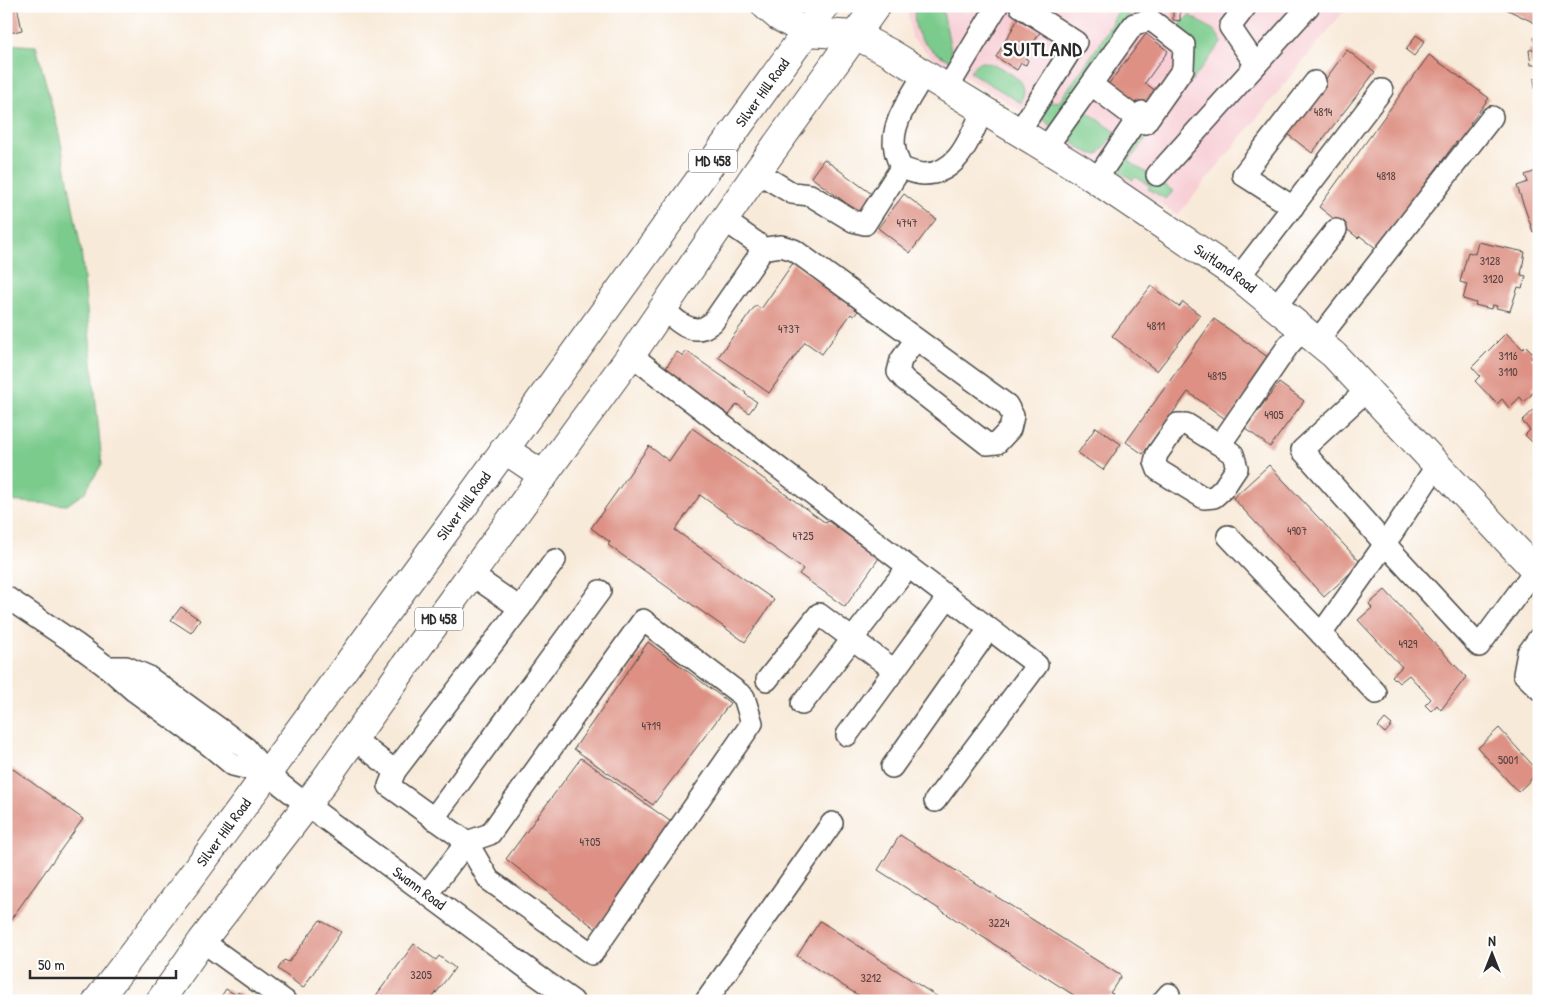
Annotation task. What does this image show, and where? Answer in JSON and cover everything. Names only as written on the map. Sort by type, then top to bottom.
[{"type":"main road","name":"Suitland Road","points":[[766,6],[807,32],[855,35],[890,53],[1096,180],[1239,277],[1334,355],[1538,571]]},
{"type":"main road","name":"Silver Hill Road","points":[[97,1001],[504,449],[825,6]]},
{"type":"main road","name":"Suitland Road","points":[[832,6],[855,35]]},
{"type":"main road","name":"MD 458","points":[[160,1001],[202,941],[307,805],[544,476],[876,6]]},
{"type":"main road","points":[[504,449],[544,476]]},
{"type":"street","points":[[1019,132],[1076,42],[1020,6]]},
{"type":"street","points":[[1246,6],[1230,27],[1256,65]]},
{"type":"street","points":[[1157,175],[1309,6]]},
{"type":"street","points":[[947,89],[994,8]]},
{"type":"street","points":[[1046,148],[1134,24],[1151,20],[1184,45]]},
{"type":"street","points":[[1155,91],[1184,45]]},
{"type":"street","points":[[1092,85],[1139,115],[1145,123],[1183,69],[1184,45]]},
{"type":"street","points":[[901,168],[894,149],[894,137],[898,120],[924,74]]},
{"type":"street","points":[[1293,207],[1243,175],[1315,82]]},
{"type":"street","points":[[1239,277],[1382,90]]},
{"type":"street","points":[[901,168],[922,174],[936,173],[951,166],[966,148],[983,110]]},
{"type":"street","points":[[1096,180],[1139,115]]},
{"type":"street","points":[[1220,445],[1288,346],[1310,335],[1492,117]]},
{"type":"street","points":[[757,172],[792,193],[810,195],[853,220],[865,224],[901,168]]},
{"type":"street","points":[[663,309],[683,326],[703,328],[713,322],[758,257],[760,249],[757,243],[724,220]]},
{"type":"street","points":[[1275,307],[1336,230]]},
{"type":"street","points":[[760,249],[781,246],[794,250],[1007,405],[1013,416],[1010,429],[997,443],[987,444],[905,380],[898,372],[901,360],[916,340]]},
{"type":"street","points":[[631,355],[1037,665],[936,801]]},
{"type":"street","points":[[1367,390],[1302,450],[1479,646],[1538,571]]},
{"type":"street","points":[[1321,634],[1385,544],[1437,465]]},
{"type":"street","points":[[1228,536],[1376,693]]},
{"type":"street","points":[[426,894],[467,842],[490,834],[642,620],[744,697],[752,723],[592,954],[489,880],[467,842],[390,786],[395,771],[555,560]]},
{"type":"street","points":[[802,704],[908,567]]},
{"type":"street","points":[[472,575],[520,608]]},
{"type":"street","points":[[433,819],[600,591]]},
{"type":"street","name":"Swann Road","points":[[6,597],[108,667],[126,667],[147,676],[246,748],[266,773],[307,805],[574,1001]]},
{"type":"street","points":[[846,735],[948,597]]},
{"type":"street","points":[[767,680],[819,614],[894,670]]},
{"type":"street","points":[[892,767],[989,629]]},
{"type":"street","points":[[1539,638],[1528,653],[1524,674],[1539,689]]},
{"type":"street","points":[[354,739],[395,771]]},
{"type":"street","points":[[706,1001],[832,823]]},
{"type":"street","points":[[202,941],[285,1001]]},
{"type":"shaded area","points":[[909,6],[1348,6],[1178,215],[1049,134],[1038,121],[932,57],[912,38],[908,15]]},
{"type":"green space","points":[[915,6],[942,6],[952,55],[951,61],[934,52],[922,40],[915,26]]},
{"type":"green space","points":[[1121,6],[1137,6],[1053,127],[1040,115],[1050,102],[1059,102],[1099,45]]},
{"type":"green space","points":[[1189,15],[1215,31],[1222,42],[1129,161],[1173,191],[1166,199],[1148,189],[1150,186],[1136,177],[1133,180],[1117,170],[1114,165],[1137,134],[1144,135],[1192,67],[1196,44],[1178,27]]},
{"type":"green space","points":[[6,44],[36,46],[59,133],[81,249],[102,464],[85,492],[67,505],[6,501]]},
{"type":"green space","points":[[982,62],[999,67],[1017,78],[1024,89],[1021,103],[970,72],[977,63]]},
{"type":"green space","points":[[1086,111],[1116,132],[1098,155],[1081,149],[1068,136]]},
{"type":"building","points":[[6,6],[17,6],[22,30],[6,34]]},
{"type":"building","points":[[1173,6],[1180,6],[1180,21],[1173,20]]},
{"type":"building","points":[[1507,6],[1526,6],[1539,13],[1539,25],[1506,9]]},
{"type":"building","points":[[1018,19],[1040,32],[1025,58],[1028,60],[1026,65],[1021,63],[1017,70],[996,57]]},
{"type":"building","points":[[1539,27],[1539,64],[1531,65],[1529,50],[1535,49],[1534,37],[1537,37],[1536,28]]},
{"type":"building","points":[[1146,34],[1168,51],[1145,83],[1160,94],[1145,115],[1107,86]]},
{"type":"building","points":[[1416,35],[1425,41],[1414,56],[1406,50]]},
{"type":"building","points":[[1347,50],[1375,72],[1312,153],[1286,133]]},
{"type":"building","points":[[1429,55],[1489,98],[1470,124],[1473,126],[1459,144],[1456,142],[1377,249],[1360,236],[1358,238],[1319,207]]},
{"type":"building","points":[[1539,78],[1539,94],[1536,94],[1534,79]]},
{"type":"building","points":[[824,159],[880,200],[866,218],[811,177]]},
{"type":"building","points":[[1539,170],[1539,229],[1533,232],[1517,186],[1528,182],[1525,175]]},
{"type":"building","points":[[904,194],[936,219],[910,253],[878,228]]},
{"type":"building","points":[[1478,242],[1525,252],[1521,275],[1526,276],[1522,288],[1518,287],[1510,311],[1496,308],[1497,306],[1492,305],[1491,309],[1475,305],[1476,303],[1463,299],[1467,284],[1460,282],[1468,252],[1475,254]]},
{"type":"building","points":[[793,263],[858,311],[854,316],[851,314],[822,354],[805,342],[769,393],[718,357],[756,305],[761,309]]},
{"type":"building","points":[[1151,286],[1179,307],[1183,302],[1200,315],[1157,371],[1112,336]]},
{"type":"building","points":[[1214,319],[1272,360],[1228,421],[1188,392],[1143,454],[1126,442]]},
{"type":"building","points":[[1506,333],[1523,349],[1526,346],[1534,354],[1531,358],[1539,366],[1539,383],[1532,389],[1535,391],[1524,402],[1520,397],[1509,408],[1502,399],[1497,404],[1475,381],[1480,376],[1472,367]]},
{"type":"building","points":[[686,351],[757,402],[749,413],[737,404],[729,415],[665,369],[677,352],[683,356]]},
{"type":"building","points":[[1279,383],[1304,401],[1270,447],[1245,428]]},
{"type":"building","points":[[1539,405],[1539,449],[1525,435],[1530,430],[1522,421]]},
{"type":"building","points":[[1096,427],[1121,444],[1103,470],[1078,453]]},
{"type":"building","points":[[692,428],[826,523],[828,521],[879,558],[845,607],[799,574],[803,569],[700,495],[675,530],[774,600],[745,642],[608,545],[610,542],[591,528],[649,446],[669,461]]},
{"type":"building","points":[[1269,465],[1361,563],[1324,597],[1233,498]]},
{"type":"building","points":[[1385,590],[1466,677],[1441,710],[1437,705],[1431,711],[1425,705],[1431,699],[1409,675],[1399,683],[1392,676],[1402,667],[1358,620],[1372,608],[1369,604]]},
{"type":"building","points":[[181,607],[200,620],[191,633],[171,620]]},
{"type":"building","points":[[648,642],[730,703],[653,805],[574,749]]},
{"type":"building","points":[[1385,719],[1392,725],[1385,733],[1378,727]]},
{"type":"building","points":[[1499,728],[1539,772],[1518,792],[1478,748]]},
{"type":"building","points":[[581,758],[674,824],[596,929],[506,859]]},
{"type":"building","points":[[6,764],[83,819],[6,926]]},
{"type":"building","points":[[900,835],[1121,976],[1110,993],[1113,994],[1109,1001],[1083,1001],[878,870]]},
{"type":"building","points":[[320,920],[341,932],[303,988],[278,969],[284,960],[289,962]]},
{"type":"building","points":[[820,921],[944,1001],[867,1001],[797,956]]},
{"type":"building","points":[[414,944],[436,960],[439,956],[455,968],[430,1001],[372,1001]]},
{"type":"building","points":[[226,989],[236,995],[238,992],[252,1001],[218,1001]]},
{"type":"district","name":"SUITLAND","points":[[1043,49]]}]
